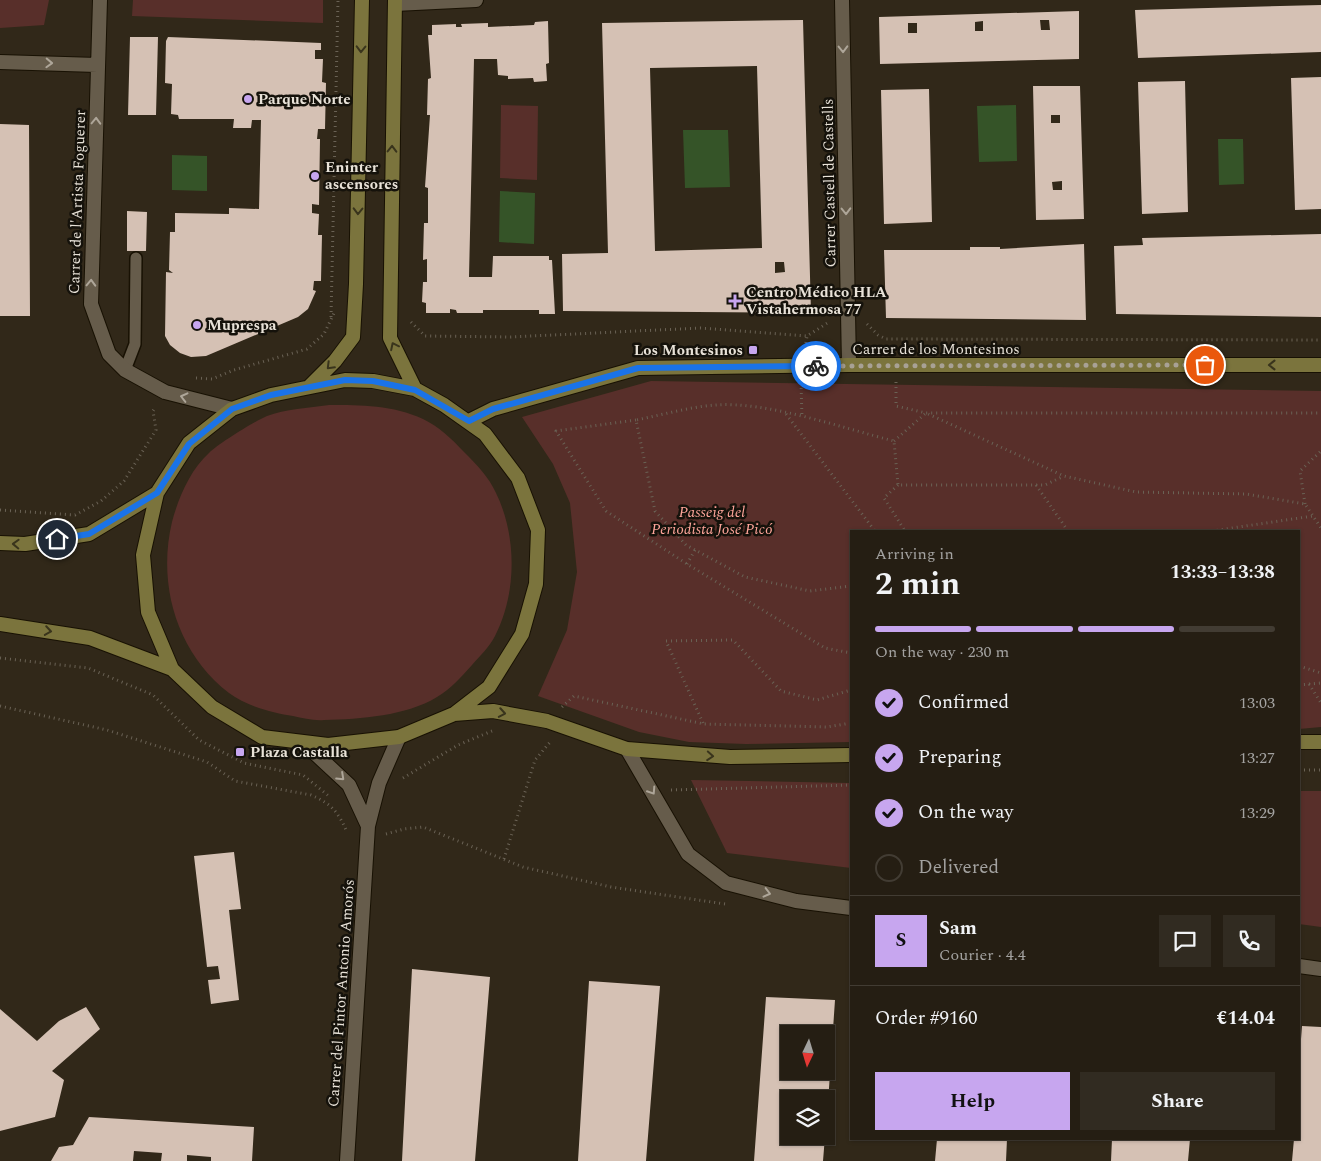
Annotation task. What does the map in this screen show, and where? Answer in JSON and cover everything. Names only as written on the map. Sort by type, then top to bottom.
[{"type":"main road","points":[[310,386],[335,361],[353,337],[356,284],[362,0]]},
{"type":"main road","points":[[395,2],[390,338],[415,390]]},
{"type":"main road","name":"Carrer de los Montesinos","points":[[469,421],[493,409],[638,368],[849,365],[1321,365]]},
{"type":"main road","points":[[0,624],[90,638],[172,669],[212,707],[262,737],[305,744],[328,745],[399,737],[454,714],[489,687],[522,634],[536,584],[538,530],[518,478],[485,434],[469,421],[415,390],[373,381],[345,380],[271,395],[232,409],[189,444],[157,493],[143,555],[148,612],[172,669]]},
{"type":"main road","points":[[0,543],[26,544],[89,534],[157,493]]},
{"type":"main road","points":[[454,714],[493,712],[556,724],[627,749],[730,757],[850,755]]},
{"type":"main road","points":[[1300,742],[1321,742]]},
{"type":"street","name":"Carrer de l'Artista Foguerer","points":[[100,0],[90,304],[109,354],[124,370],[165,392],[232,409]]},
{"type":"street","points":[[395,2],[476,0]]},
{"type":"street","name":"Carrer Castell de Castells","points":[[842,0],[849,365]]},
{"type":"street","points":[[0,62],[97,65]]},
{"type":"street","name":"Carrer del Pintor Antonio Amorós","points":[[347,1161],[368,830],[379,783],[399,737]]},
{"type":"street","name":"Carrer del Pintor Antonio Amorós","points":[[305,744],[350,785],[368,830]]},
{"type":"street","points":[[627,749],[688,854],[726,883],[796,901],[850,908]]},
{"type":"street","points":[[1300,966],[1321,969]]},
{"type":"lane","points":[[124,370],[135,344],[136,258]]},
{"type":"path","points":[[331,318],[338,0]]},
{"type":"path","points":[[193,378],[212,379],[234,370],[307,348],[324,334],[336,310]]},
{"type":"path","points":[[411,315],[411,323],[425,336],[511,337],[700,328],[807,336],[828,322],[848,322],[866,323],[878,335],[886,339],[1321,340]]},
{"type":"path","points":[[0,510],[75,515],[101,502],[124,481],[156,430],[153,411],[165,392]]},
{"type":"path","points":[[850,653],[825,648],[687,564],[606,511],[556,431],[636,420],[715,405],[757,406],[894,441]]},
{"type":"path","points":[[894,441],[926,413],[1321,413]]},
{"type":"path","points":[[926,413],[1064,476],[1136,492],[1246,494],[1305,504]]},
{"type":"path","points":[[786,414],[874,530]]},
{"type":"path","points":[[636,420],[655,511],[686,545],[745,577],[810,591],[850,586]]},
{"type":"path","points":[[894,441],[898,485]]},
{"type":"path","points":[[1321,451],[1300,470],[1305,504],[1321,528]]},
{"type":"path","points":[[904,530],[884,498],[898,485],[1045,485],[1064,476]]},
{"type":"path","points":[[1036,485],[1067,530]]},
{"type":"path","points":[[1219,530],[1313,516]]},
{"type":"path","points":[[687,564],[695,550]]},
{"type":"path","points":[[704,724],[666,641],[733,640],[781,691],[817,700],[850,690]]},
{"type":"path","points":[[0,658],[88,668],[153,694],[199,740],[244,764],[303,775],[330,796],[351,825],[389,835],[404,829],[423,827],[523,867],[610,887],[726,904]]},
{"type":"path","points":[[1300,666],[1321,673]]},
{"type":"path","points":[[1300,684],[1321,683]]},
{"type":"path","points":[[1309,684],[1321,703]]},
{"type":"path","points":[[504,860],[535,760],[551,742],[563,705],[574,696],[704,724],[827,727],[850,723]]},
{"type":"path","points":[[0,706],[107,730],[207,762],[235,780],[312,796],[322,800],[338,813],[347,832],[368,830]]},
{"type":"path","points":[[399,780],[458,745],[494,730]]},
{"type":"path","points":[[543,739],[558,744]]},
{"type":"path","points":[[1300,770],[1321,770]]},
{"type":"path","points":[[652,791],[850,784]]},
{"type":"green space","points":[[0,0],[49,0],[44,25],[0,28]]},
{"type":"green space","points":[[133,0],[323,0],[323,23],[132,16]]},
{"type":"green space","points":[[501,105],[538,106],[537,180],[500,178]]},
{"type":"green space","name":"Passeig del Periodista José Picó","points":[[651,381],[1321,391],[1321,727],[1300,729],[1300,530],[850,530],[850,742],[746,744],[689,742],[639,732],[538,696],[567,630],[577,572],[570,503],[553,464],[522,417]]},
{"type":"green space","points":[[329,405],[389,408],[412,414],[445,433],[478,466],[493,487],[508,527],[512,564],[507,602],[495,636],[481,655],[447,690],[425,703],[397,712],[338,720],[316,720],[277,713],[251,705],[236,698],[211,677],[196,658],[184,638],[175,616],[167,570],[172,522],[181,495],[202,460],[220,444],[267,416],[289,410]]},
{"type":"green space","points":[[691,780],[850,783],[850,868],[727,853]]},
{"type":"green space","points":[[1300,791],[1321,791],[1321,927],[1300,924]]},
{"type":"shaded area","points":[[1016,105],[1017,161],[979,162],[977,106]]},
{"type":"shaded area","points":[[683,130],[728,130],[730,187],[685,188]]},
{"type":"shaded area","points":[[1218,139],[1243,139],[1244,184],[1219,185]]},
{"type":"shaded area","points":[[172,155],[207,156],[207,191],[172,190]]},
{"type":"shaded area","points":[[500,191],[535,193],[534,244],[499,242]]},
{"type":"building","points":[[1321,5],[1321,52],[1138,58],[1135,10]]},
{"type":"building","points":[[1079,11],[1079,59],[880,64],[879,17]],"holes":[[[1040,20],[1049,20],[1050,30],[1041,30]],[[983,21],[983,31],[975,31],[975,22]],[[908,23],[917,23],[917,33],[908,33]]]},
{"type":"building","points":[[803,20],[811,313],[563,311],[562,254],[608,253],[602,23]],"holes":[[[757,66],[762,248],[655,251],[650,68]],[[775,262],[784,262],[785,272],[775,273]]]},
{"type":"building","points":[[548,21],[549,63],[546,64],[547,81],[534,82],[533,78],[508,79],[508,76],[498,75],[497,59],[474,59],[469,277],[492,277],[493,256],[549,256],[549,260],[552,260],[555,314],[539,314],[539,310],[483,310],[483,313],[457,313],[456,310],[450,309],[450,313],[426,313],[426,303],[422,302],[423,282],[427,282],[427,259],[423,260],[424,223],[428,223],[428,188],[425,187],[430,115],[427,115],[428,79],[431,78],[428,35],[432,35],[432,25],[456,24],[456,27],[462,27],[461,24],[488,23],[488,27],[534,25],[535,22]]},
{"type":"building","points":[[130,37],[158,37],[156,115],[128,115]]},
{"type":"building","points":[[168,37],[321,43],[321,50],[315,50],[315,59],[323,59],[322,82],[326,83],[325,129],[318,129],[317,139],[320,139],[319,205],[312,204],[312,213],[319,214],[318,235],[322,235],[321,281],[314,281],[313,290],[316,291],[308,309],[298,317],[206,356],[191,357],[180,353],[170,345],[165,336],[166,272],[173,273],[169,270],[170,232],[175,232],[175,213],[229,214],[229,208],[259,209],[261,120],[252,120],[251,128],[233,128],[234,119],[179,119],[178,115],[171,114],[172,84],[165,83],[166,41]]},
{"type":"building","points":[[1321,77],[1321,209],[1295,210],[1291,78]]},
{"type":"building","points":[[1185,81],[1188,212],[1142,214],[1138,82]]},
{"type":"building","points":[[1033,86],[1080,86],[1084,219],[1036,220]],"holes":[[[1051,115],[1060,115],[1060,123],[1051,123]],[[1062,181],[1062,190],[1053,190],[1052,182]]]},
{"type":"building","points":[[929,89],[932,222],[884,224],[881,90]]},
{"type":"building","points":[[0,124],[29,125],[30,316],[0,316]]},
{"type":"building","points":[[127,211],[147,212],[146,251],[127,251]]},
{"type":"building","points":[[1321,234],[1321,317],[1116,314],[1114,246],[1143,245],[1142,238]]},
{"type":"building","points":[[1084,244],[1086,320],[886,318],[884,250],[970,250],[970,247],[1000,247],[1000,249]]},
{"type":"building","points":[[234,852],[241,909],[229,910],[239,1000],[211,1004],[208,980],[220,979],[218,966],[207,967],[194,856]]},
{"type":"building","points":[[412,969],[490,977],[475,1161],[402,1161]]},
{"type":"building","points":[[589,981],[660,986],[646,1161],[578,1161]]},
{"type":"building","points":[[766,997],[835,1000],[833,1025],[780,1025],[780,1080],[830,1080],[829,1090],[780,1090],[780,1145],[824,1145],[823,1161],[754,1161]]},
{"type":"building","points":[[86,1007],[100,1029],[52,1071],[64,1080],[55,1117],[0,1131],[0,1009],[37,1041],[59,1021]]},
{"type":"building","points":[[1302,1026],[1321,1027],[1321,1161],[1292,1161],[1294,1140],[1300,1140],[1300,1052]]},
{"type":"building","points":[[89,1117],[254,1127],[252,1161],[211,1161],[211,1157],[187,1155],[187,1161],[161,1161],[162,1153],[134,1151],[133,1161],[51,1161],[59,1147],[73,1145]]},
{"type":"building","points":[[937,1140],[1007,1140],[1006,1161],[935,1161]]},
{"type":"building","points":[[1112,1140],[1190,1140],[1188,1161],[1111,1161]]},
{"type":"way so far","points":[[816,366],[1205,365]]},
{"type":"place","name":"Parque Norte","points":[[248,99]]},
{"type":"place","name":"Eninter ascensores","points":[[315,176]]},
{"type":"place","name":"Centro Médico HLA Vistahermosa 77","points":[[735,301]]},
{"type":"place","name":"Muprespa","points":[[197,325]]},
{"type":"place","name":"Los Montesinos","points":[[753,350]]},
{"type":"place","name":"Plaza Castalla","points":[[240,752]]},
{"type":"route","points":[[57,539],[89,534],[157,493],[189,444],[232,409],[271,395],[310,386],[345,380],[373,381],[415,390],[469,421],[493,409],[638,368],[816,366]]}]
